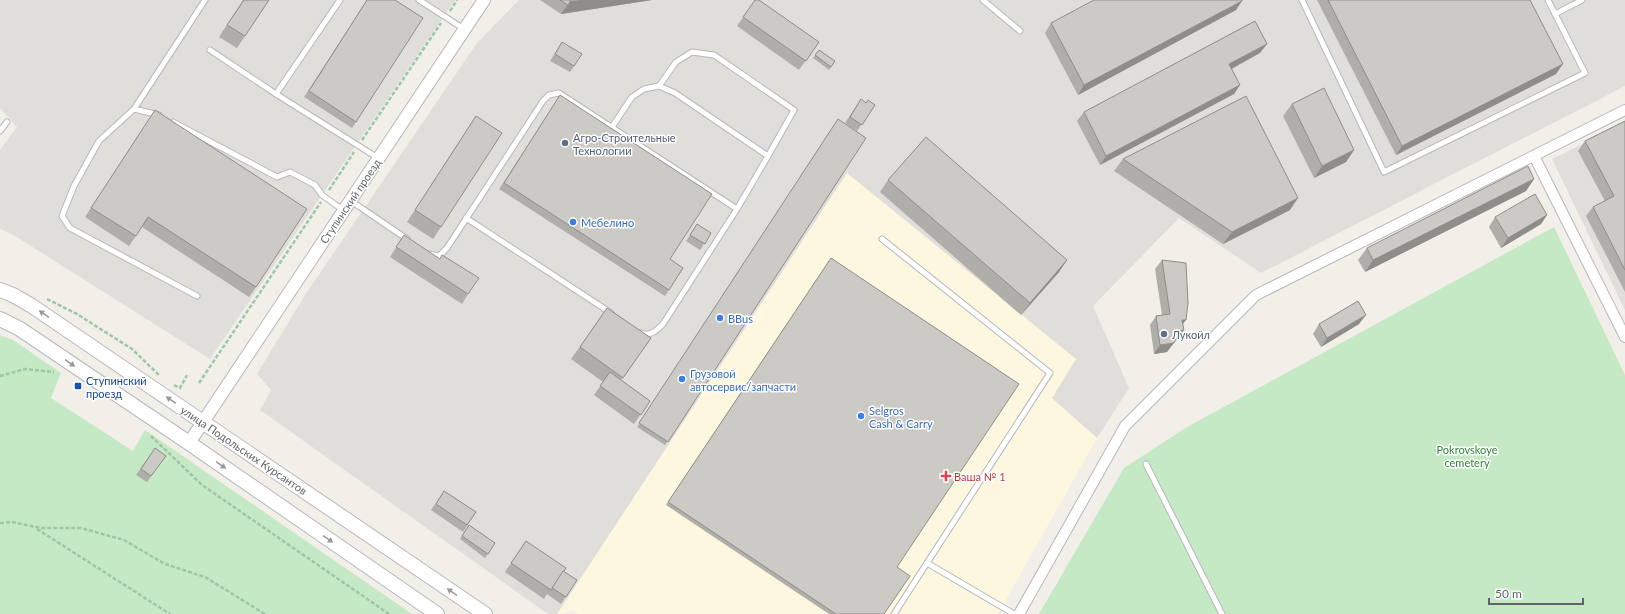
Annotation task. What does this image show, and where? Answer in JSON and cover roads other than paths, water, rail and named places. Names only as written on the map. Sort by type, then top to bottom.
[{"type":"main road","name":"улица Подольских Курсантов","points":[[0,290],[32,306],[485,614]]},
{"type":"main road","points":[[0,319],[20,329],[438,614]]},
{"type":"street","name":"Ступинский проезд","points":[[189,443],[484,0]]},
{"type":"street","points":[[1019,614],[1125,426],[1256,295],[1625,110]]},
{"type":"street","points":[[1534,156],[1625,337]]},
{"type":"lane","points":[[197,296],[70,228],[62,216],[74,186],[99,141],[134,109],[206,0]]},
{"type":"lane","points":[[276,94],[340,0]]},
{"type":"lane","points":[[419,0],[464,29]]},
{"type":"lane","points":[[983,0],[1020,31]]},
{"type":"lane","points":[[1302,0],[1384,172],[1585,73],[1548,0]]},
{"type":"lane","points":[[1555,14],[1582,0]]},
{"type":"lane","points":[[210,50],[276,94],[378,158]]},
{"type":"lane","points":[[636,330],[643,335],[649,334],[663,324],[736,210],[794,110],[714,55],[692,52],[676,62],[659,86]]},
{"type":"lane","points":[[612,127],[632,97],[644,89],[659,86],[675,93],[768,156]]},
{"type":"lane","points":[[423,250],[430,254],[439,256],[447,248],[543,101],[549,95],[560,93],[736,210]]},
{"type":"lane","points":[[134,109],[161,115],[277,177],[290,172],[315,185],[322,195],[347,206],[410,241]]},
{"type":"lane","points":[[0,131],[7,122]]},
{"type":"lane","points":[[466,218],[617,317]]},
{"type":"lane","points":[[882,238],[1050,373],[894,614]]},
{"type":"lane","points":[[1146,464],[1222,614]]},
{"type":"lane","points":[[927,563],[1014,614]]},
{"type":"place","name":"Агро-Строительные Технологии","points":[[565,143]]},
{"type":"place","name":"Мебелино","points":[[573,222]]},
{"type":"place","name":"BBus","points":[[720,318]]},
{"type":"place","name":"Лукойл","points":[[1164,334]]},
{"type":"place","name":"Грузовой автосервис/запчасти","points":[[682,379]]},
{"type":"place","name":"Ступинский проезд","points":[[78,386]]},
{"type":"place","name":"Selgros Cash & Carry","points":[[861,416]]},
{"type":"place","name":"Ваша № 1","points":[[946,476]]},
{"type":"park label","name":"Pokrovskoye cemetery","points":[[1467,455]]}]
